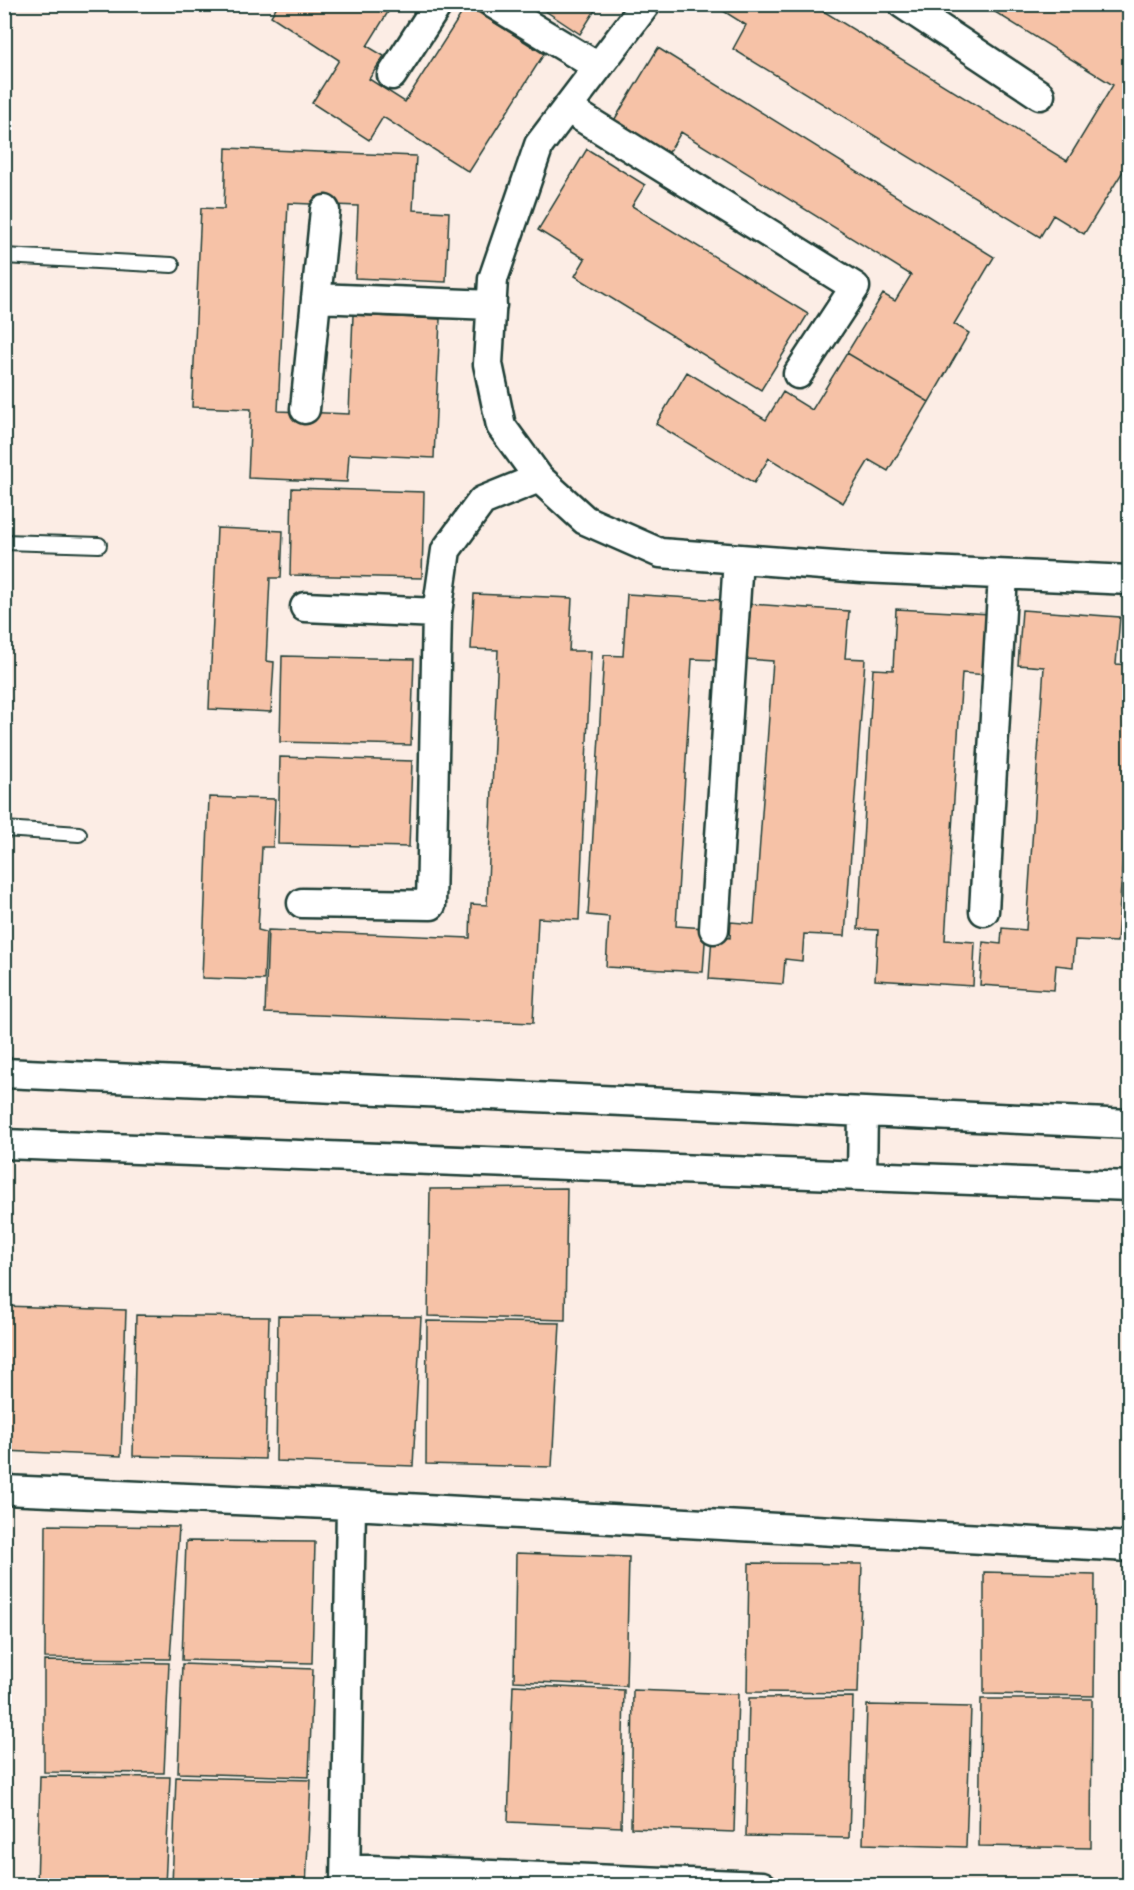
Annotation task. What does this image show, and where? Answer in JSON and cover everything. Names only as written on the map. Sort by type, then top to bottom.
[{"type":"street","points":[[392,75],[438,4]]},
{"type":"street","points":[[494,4],[598,67]]},
{"type":"street","points":[[645,4],[539,145],[493,279],[488,364],[501,426],[539,478],[585,520],[660,553],[862,568],[1130,580]]},
{"type":"street","points":[[903,4],[1040,95]]},
{"type":"street","points":[[567,108],[855,287],[798,374]]},
{"type":"street","points":[[305,409],[325,210]]},
{"type":"street","points":[[316,298],[492,305]]},
{"type":"street","points":[[302,903],[431,905],[437,614],[446,550],[482,501],[539,478]]},
{"type":"street","points":[[714,929],[738,559]]},
{"type":"street","points":[[984,911],[1003,575]]},
{"type":"street","points":[[305,607],[437,614]]},
{"type":"street","points":[[4,1073],[1130,1124]]},
{"type":"street","points":[[862,1176],[863,1112]]},
{"type":"street","points":[[4,1144],[1130,1186]]},
{"type":"street","points":[[4,1490],[351,1505],[1130,1547]]},
{"type":"street","points":[[351,1505],[345,1877],[762,1886]]},
{"type":"lane","points":[[4,256],[172,265]]},
{"type":"lane","points":[[4,542],[99,545]]},
{"type":"lane","points":[[4,830],[79,834]]},
{"type":"building","points":[[278,4],[393,4],[367,46],[384,56],[369,79],[405,102],[467,5],[544,54],[469,172],[383,117],[369,140],[312,103],[339,60],[271,16]]},
{"type":"building","points":[[535,4],[599,4],[580,34]]},
{"type":"building","points":[[712,4],[812,4],[1067,161],[1113,85],[982,4],[1130,4],[1130,160],[1084,234],[1053,215],[1040,237],[733,49],[746,25]]},
{"type":"building","points":[[658,48],[994,257],[954,324],[969,333],[929,402],[847,353],[883,294],[895,301],[911,275],[681,132],[667,156],[613,122]]},
{"type":"building","points":[[226,148],[416,156],[413,210],[449,212],[446,282],[355,278],[358,206],[288,203],[278,411],[349,414],[353,315],[440,319],[434,458],[349,454],[347,482],[248,478],[251,409],[192,407],[201,208],[224,209]]},
{"type":"building","points":[[587,149],[645,185],[632,206],[808,314],[761,390],[575,276],[585,259],[538,230]]},
{"type":"building","points":[[847,353],[929,402],[888,471],[869,460],[843,503],[769,458],[754,483],[656,424],[687,372],[766,420],[783,392],[812,410]]},
{"type":"building","points":[[292,488],[424,492],[422,578],[290,575]]},
{"type":"building","points":[[217,528],[283,531],[281,578],[270,578],[266,661],[274,662],[271,712],[209,709]]},
{"type":"building","points":[[474,594],[572,598],[569,651],[591,651],[579,920],[538,918],[533,1023],[265,1013],[268,930],[470,938],[471,904],[487,905],[498,650],[471,649]]},
{"type":"building","points":[[627,594],[722,600],[718,660],[692,659],[676,926],[706,928],[703,972],[606,967],[609,917],[588,915],[604,655],[623,656]]},
{"type":"building","points":[[750,604],[849,611],[845,658],[865,659],[845,936],[804,934],[802,961],[785,959],[783,984],[709,979],[712,936],[730,938],[731,922],[754,924],[773,661],[746,659]]},
{"type":"building","points":[[896,609],[991,614],[988,675],[962,673],[945,940],[975,942],[973,986],[875,980],[878,930],[858,929],[873,669],[893,670]]},
{"type":"building","points":[[1022,610],[1120,617],[1116,664],[1130,665],[1130,759],[1117,942],[1075,940],[1073,967],[1056,965],[1054,990],[980,985],[983,942],[1001,944],[1002,928],[1026,930],[1044,667],[1018,665]]},
{"type":"building","points":[[282,656],[414,659],[411,745],[280,742]]},
{"type":"building","points":[[280,757],[412,761],[409,847],[278,844]]},
{"type":"building","points":[[209,797],[275,799],[273,847],[262,847],[258,930],[266,932],[264,980],[202,978]]},
{"type":"building","points":[[567,1188],[565,1320],[428,1316],[430,1189]]},
{"type":"building","points":[[4,1306],[126,1310],[121,1456],[4,1451]]},
{"type":"building","points":[[136,1315],[269,1317],[265,1459],[133,1456]]},
{"type":"building","points":[[278,1316],[421,1317],[413,1466],[276,1461]]},
{"type":"building","points":[[427,1321],[560,1323],[552,1467],[426,1464]]},
{"type":"building","points":[[46,1525],[179,1527],[170,1659],[45,1658]]},
{"type":"building","points":[[186,1541],[315,1542],[312,1663],[182,1660]]},
{"type":"building","points":[[516,1553],[629,1557],[626,1686],[514,1681]]},
{"type":"building","points":[[749,1563],[862,1564],[858,1693],[747,1692]]},
{"type":"building","points":[[984,1572],[1095,1575],[1094,1696],[984,1694]]},
{"type":"building","points":[[44,1661],[169,1663],[164,1773],[44,1772]]},
{"type":"building","points":[[182,1664],[313,1669],[309,1777],[178,1773]]},
{"type":"building","points":[[513,1685],[624,1690],[621,1827],[508,1822]]},
{"type":"building","points":[[633,1690],[738,1694],[734,1832],[631,1828]]},
{"type":"building","points":[[853,1697],[849,1838],[746,1836],[749,1698]]},
{"type":"building","points":[[981,1699],[1092,1699],[1091,1848],[979,1846]]},
{"type":"building","points":[[867,1705],[971,1707],[966,1847],[863,1844]]},
{"type":"building","points":[[40,1776],[170,1777],[165,1886],[37,1886]]},
{"type":"building","points":[[176,1777],[311,1780],[306,1886],[172,1886]]}]
